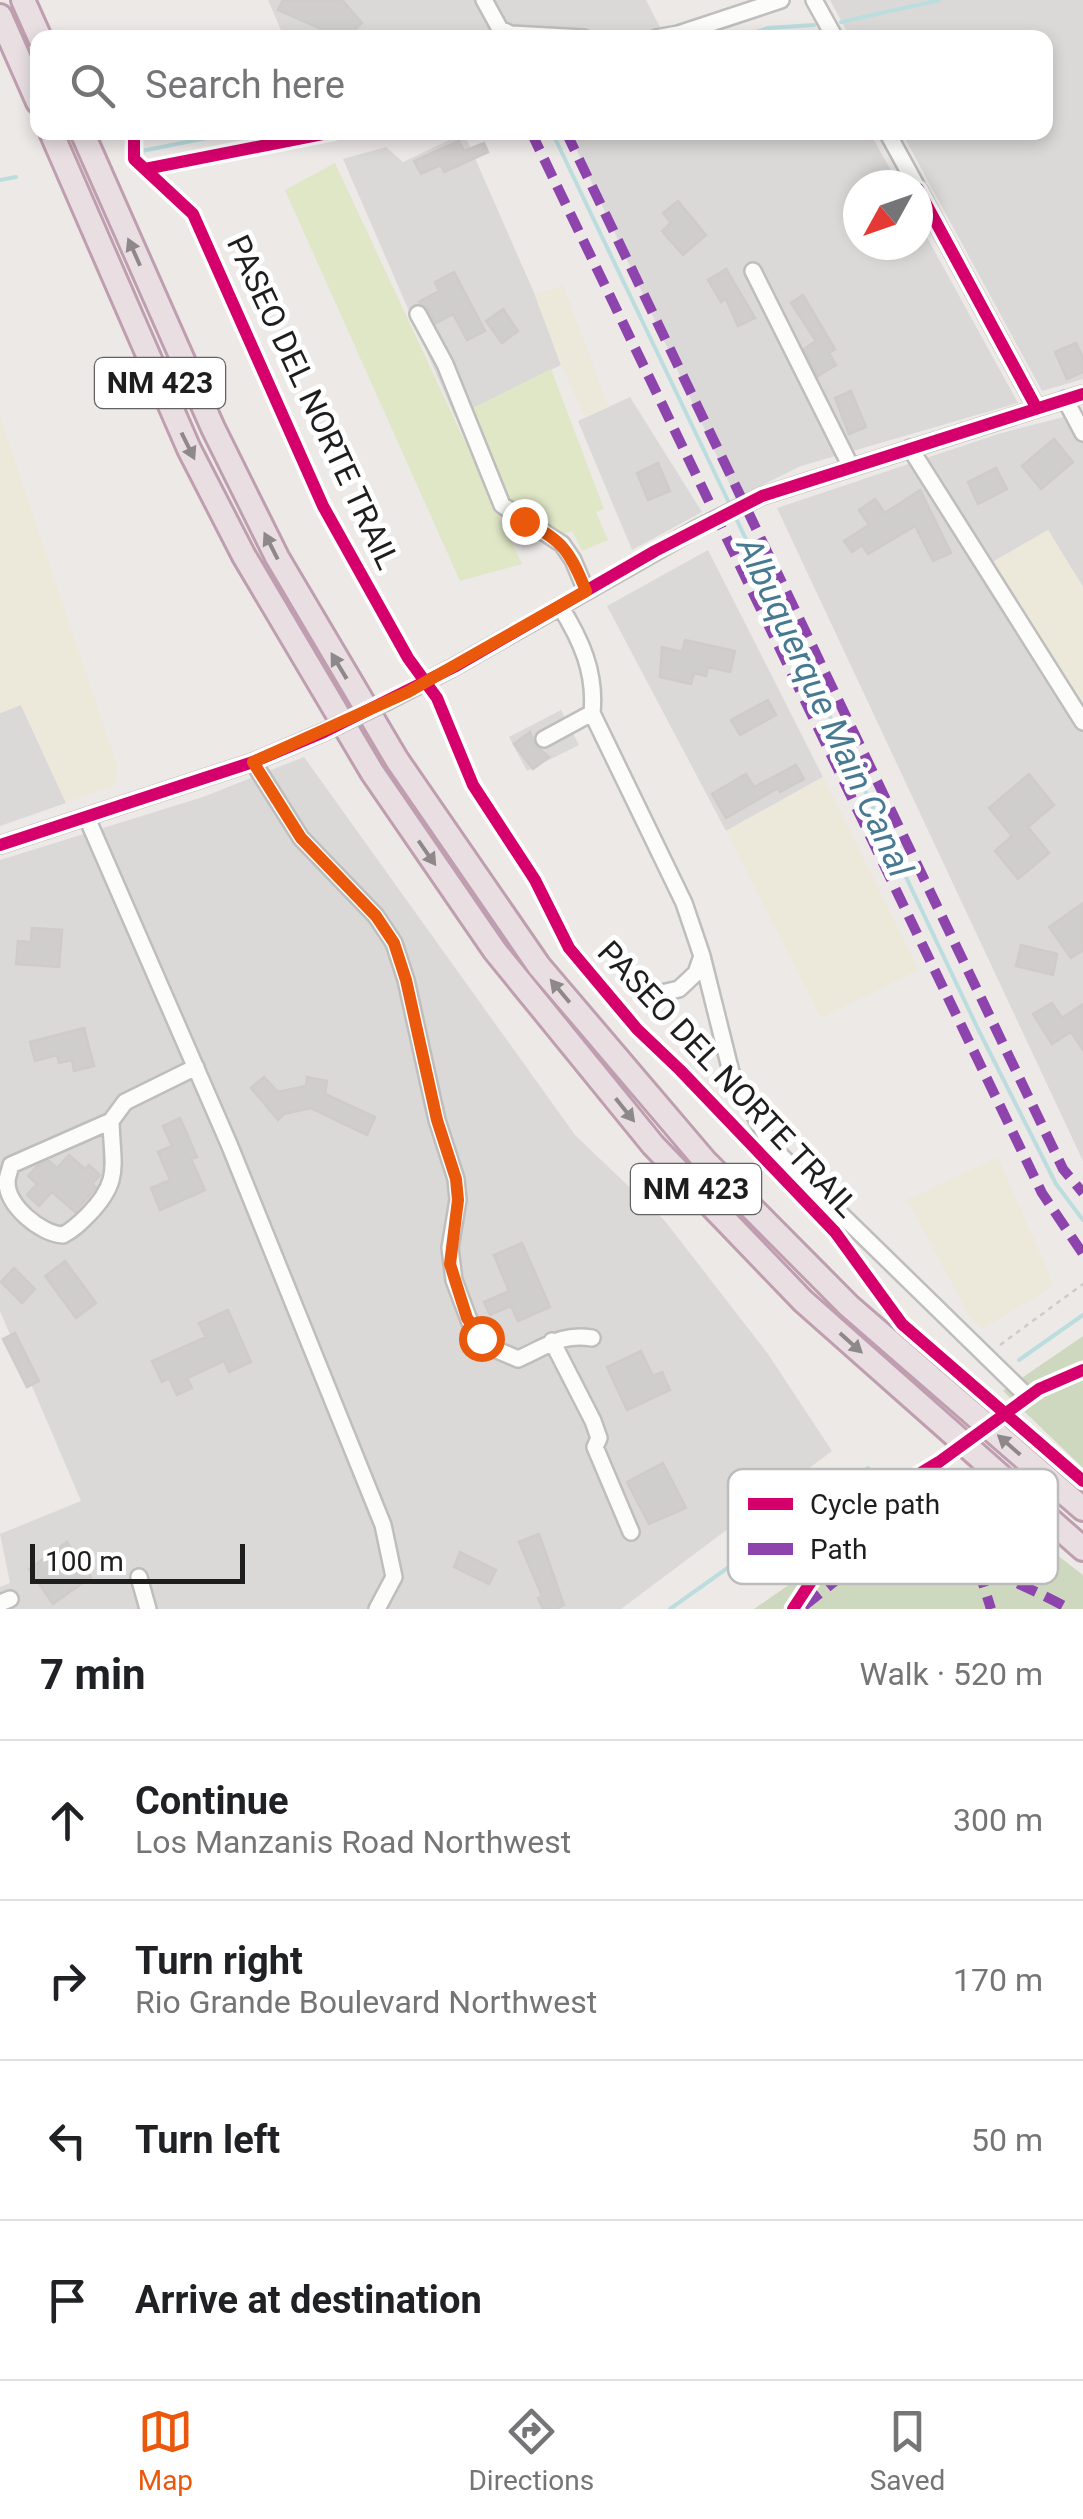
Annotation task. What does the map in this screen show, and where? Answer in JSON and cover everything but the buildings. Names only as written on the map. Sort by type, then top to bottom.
[{"type":"highway","points":[[23,0],[36,30]]},
{"type":"highway","points":[[0,16],[30,84]]},
{"type":"highway","name":"NM 423","points":[[54,140],[189,449],[244,556],[372,772],[495,950],[653,1145],[803,1301],[992,1469]]},
{"type":"highway","name":"NM 423","points":[[86,140],[213,428],[276,557],[397,760],[540,966],[705,1160],[849,1306],[1037,1469]]},
{"type":"highway","name":"NM 423","points":[[1058,1487],[1083,1509]]},
{"type":"highway","name":"NM 423","points":[[1058,1528],[1083,1550]]},
{"type":"street","points":[[484,0],[500,30]]},
{"type":"street","points":[[690,30],[781,0]]},
{"type":"street","points":[[814,0],[831,30]]},
{"type":"street","points":[[892,140],[908,170]]},
{"type":"street","points":[[933,217],[1036,407]]},
{"type":"street","points":[[753,272],[850,467]]},
{"type":"street","points":[[418,314],[444,364],[502,504],[562,544],[586,591]]},
{"type":"street","points":[[0,845],[253,762],[324,732],[762,496],[1083,394]]},
{"type":"street","points":[[1065,399],[1083,433]]},
{"type":"street","points":[[910,448],[1083,722]]},
{"type":"street","points":[[560,606],[584,645],[594,693],[592,713],[684,903],[702,956],[731,1072],[772,1147],[1028,1397]]},
{"type":"street","points":[[544,739],[592,713]]},
{"type":"street","points":[[253,762],[301,838],[376,916],[394,943],[437,1120],[456,1179],[458,1200],[450,1264],[472,1328],[497,1350],[518,1359],[572,1335],[592,1338]]},
{"type":"street","points":[[87,818],[196,1067],[382,1525],[394,1577],[377,1609]]},
{"type":"street","points":[[646,989],[657,994],[679,989],[696,973],[702,956]]},
{"type":"street","points":[[111,1121],[114,1172],[108,1195],[74,1230],[63,1235],[40,1229],[12,1200],[6,1183],[11,1166],[111,1121],[125,1102],[196,1067]]},
{"type":"street","points":[[552,1341],[593,1421],[599,1438],[595,1447],[599,1461],[631,1532]]},
{"type":"street","points":[[138,1577],[148,1609]]},
{"type":"path","points":[[985,1356],[1083,1284]]},
{"type":"shaded area","points":[[268,0],[646,0],[661,30],[281,30]]},
{"type":"shaded area","points":[[830,0],[1083,0],[1083,379],[1042,391],[933,190],[933,170],[922,170],[906,140],[1053,140],[1053,30],[846,30]]},
{"type":"shaded area","points":[[449,140],[467,140],[561,365],[455,417],[343,159],[386,147],[403,162]]},
{"type":"shaded area","points":[[572,140],[874,140],[891,170],[843,170],[843,260],[933,260],[933,248],[1018,403],[801,466],[736,498]]},
{"type":"shaded area","points":[[563,285],[609,407],[585,417],[535,295]]},
{"type":"shaded area","points":[[630,397],[702,512],[632,550],[578,421]]},
{"type":"shaded area","points":[[1083,412],[1083,587],[1048,530],[984,567],[1083,732],[1083,1161],[777,508],[998,434]]},
{"type":"shaded area","points":[[0,416],[118,767],[115,785],[66,803],[21,705],[0,713]]},
{"type":"shaded area","points":[[1048,530],[1083,587],[1083,711],[992,563]]},
{"type":"shaded area","points":[[708,550],[823,777],[726,831],[607,606]]},
{"type":"shaded area","points":[[21,705],[66,803],[0,826],[0,713]]},
{"type":"shaded area","points":[[561,710],[579,745],[527,771],[509,737]]},
{"type":"shaded area","points":[[304,757],[575,1135],[665,1221],[768,1354],[832,1451],[808,1469],[728,1469],[728,1529],[621,1609],[0,1609],[0,1587],[10,1583],[0,1534],[81,1501],[0,1311],[0,860],[203,797]]},
{"type":"shaded area","points":[[823,777],[919,970],[821,1018],[726,831]]},
{"type":"shaded area","points":[[998,1157],[1053,1283],[984,1328],[972,1321],[907,1200]]},
{"type":"green space","points":[[335,163],[522,564],[460,581],[285,190]]},
{"type":"green space","points":[[551,369],[604,509],[596,512],[608,540],[582,551],[572,531],[564,534],[508,501],[467,411]]},
{"type":"green space","points":[[1083,1336],[1083,1468],[1003,1391]]},
{"type":"green space","points":[[1058,1556],[1083,1575],[1083,1609],[754,1609],[790,1584],[1058,1584]]},
{"type":"waterway","points":[[841,22],[940,0]]},
{"type":"waterway","points":[[762,30],[814,25]]},
{"type":"waterway","name":"Albuquerque Main Canal","points":[[142,151],[196,140]]},
{"type":"waterway","name":"Albuquerque Main Canal","points":[[556,140],[731,507]]},
{"type":"waterway","name":"Albuquerque Main Canal","points":[[0,180],[16,177]]},
{"type":"waterway","name":"Albuquerque Main Canal","points":[[735,516],[978,1029],[1056,1184],[1083,1220]]},
{"type":"waterway","points":[[1019,1360],[1083,1315]]},
{"type":"waterway","points":[[670,1609],[728,1568]]},
{"type":"marked path","points":[[535,140],[1042,1193],[1083,1254]]},
{"type":"marked path","points":[[570,140],[1063,1169],[1083,1193]]},
{"type":"marked path","points":[[804,1606],[832,1584]]},
{"type":"marked path","points":[[983,1584],[991,1609]]},
{"type":"marked path","points":[[1018,1584],[1069,1609]]},
{"type":"cycle path","name":"PASEO DEL NORTE TRAIL","points":[[134,140],[134,159],[193,214],[323,506],[408,658],[437,698],[473,785],[535,880],[569,948],[637,1029],[835,1232],[902,1324],[1083,1481]]},
{"type":"cycle path","points":[[145,169],[292,140]]},
{"type":"cycle path","points":[[933,217],[1036,407]]},
{"type":"cycle path","points":[[0,845],[253,762],[324,732],[454,667],[655,551],[762,496],[1083,394]]},
{"type":"cycle path","points":[[927,1469],[1039,1389],[1083,1370]]},
{"type":"cycle path","points":[[793,1609],[809,1584]]},
{"type":"route","points":[[481,1338],[467,1318],[450,1264],[458,1200],[456,1179],[437,1120],[394,943],[376,916],[301,838],[253,762],[408,692],[586,591],[562,544],[524,521]]}]
